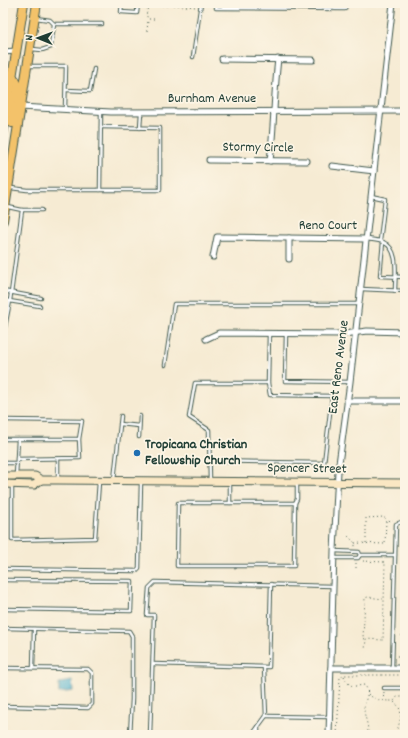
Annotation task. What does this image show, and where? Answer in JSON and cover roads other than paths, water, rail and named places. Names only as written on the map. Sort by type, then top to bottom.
[{"type":"main road","points":[[3,134],[5,101],[12,76],[24,3]]},
{"type":"main road","points":[[3,221],[37,3]]},
{"type":"main road","points":[[12,76],[18,85],[16,103],[17,106],[20,107]]},
{"type":"main road","points":[[5,101],[11,104],[13,108],[14,114],[12,127],[15,137]]},
{"type":"street","name":"East Reno Avenue","points":[[329,735],[334,551],[338,483],[393,3]]},
{"type":"street","points":[[3,52],[16,51]]},
{"type":"street","points":[[222,59],[313,60]]},
{"type":"street","points":[[270,160],[273,131],[274,92],[278,60]]},
{"type":"street","name":"Burnham Avenue","points":[[20,107],[141,112],[405,111]]},
{"type":"street","name":"Stormy Circle","points":[[209,160],[307,161]]},
{"type":"street","points":[[332,166],[374,171]]},
{"type":"street","name":"Reno Court","points":[[213,257],[217,237],[366,239]]},
{"type":"street","name":"Reno Court","points":[[289,238],[289,260]]},
{"type":"street","points":[[206,339],[219,333],[344,334],[367,331],[405,332]]},
{"type":"street","points":[[347,401],[405,401]]},
{"type":"street","name":"Spencer Street","points":[[3,476],[35,476],[41,480],[338,483],[405,482]]},
{"type":"street","name":"Spencer Street","points":[[3,484],[34,485],[41,480]]},
{"type":"street","points":[[331,668],[405,668]]},
{"type":"lane","points":[[122,3],[121,12],[137,13],[138,3]]},
{"type":"lane","points":[[193,57],[201,3]]},
{"type":"lane","points":[[217,3],[216,8],[322,9],[345,9],[346,3]]},
{"type":"lane","points":[[34,18],[50,20],[54,24],[102,24]]},
{"type":"lane","points":[[30,49],[42,50],[51,47],[54,24]]},
{"type":"lane","points":[[27,66],[66,66],[65,109]]},
{"type":"lane","points":[[66,90],[90,91],[94,69]]},
{"type":"lane","points":[[100,190],[101,111]]},
{"type":"lane","points":[[140,128],[141,112]]},
{"type":"lane","points":[[8,187],[26,190],[160,190],[160,128],[101,127]]},
{"type":"lane","points":[[371,196],[385,199],[380,276],[405,277]]},
{"type":"lane","points":[[5,206],[22,210],[42,210]]},
{"type":"lane","points":[[3,337],[10,301],[22,210]]},
{"type":"lane","points":[[366,239],[382,242],[390,246],[395,255],[395,290]]},
{"type":"lane","points":[[361,289],[405,291]]},
{"type":"lane","points":[[3,291],[41,298]]},
{"type":"lane","points":[[3,300],[40,306]]},
{"type":"lane","points":[[165,364],[174,304],[359,304]]},
{"type":"lane","points":[[210,461],[324,463],[332,396],[270,395],[268,383],[268,333]]},
{"type":"lane","points":[[286,333],[285,381],[350,382]]},
{"type":"lane","points":[[210,481],[209,430],[189,417],[195,383],[268,383]]},
{"type":"lane","points":[[114,481],[121,416]]},
{"type":"lane","points":[[139,437],[140,416]]},
{"type":"lane","points":[[3,420],[82,421],[79,439],[80,458],[17,458]]},
{"type":"lane","points":[[120,424],[139,426]]},
{"type":"lane","points":[[3,439],[79,439]]},
{"type":"lane","points":[[16,476],[18,439]]},
{"type":"lane","points":[[58,459],[58,480]]},
{"type":"lane","points":[[3,463],[17,463]]},
{"type":"lane","points":[[12,485],[12,540],[94,538],[99,480]]},
{"type":"lane","points":[[3,569],[136,571],[139,568],[141,480]]},
{"type":"lane","points":[[230,482],[230,503]]},
{"type":"lane","points":[[295,503],[178,504],[177,566],[294,566],[295,503],[297,499],[298,482]]},
{"type":"lane","points":[[392,668],[396,524],[404,521],[404,518]]},
{"type":"lane","points":[[334,551],[359,552],[360,555]]},
{"type":"lane","points":[[334,558],[358,558],[360,555],[395,555]]},
{"type":"lane","points":[[3,580],[132,581],[131,611],[3,609]]},
{"type":"lane","points":[[150,735],[154,615],[147,615],[149,588],[155,582],[333,586]]},
{"type":"lane","points":[[153,664],[269,667],[271,584]]},
{"type":"lane","points":[[3,628],[34,630],[129,631],[132,636],[132,699],[130,735]]},
{"type":"lane","points":[[33,668],[34,630]]},
{"type":"lane","points":[[252,735],[266,716],[264,667]]},
{"type":"lane","points":[[3,668],[88,669],[92,673],[92,704],[88,708],[3,706]]},
{"type":"lane","points":[[384,688],[405,688]]},
{"type":"lane","points":[[266,716],[330,717]]},
{"type":"lane","points":[[258,727],[258,735]]},
{"type":"water","points":[[72,681],[73,691],[59,693],[59,683]]},
{"type":"place","name":"Tropicana Christian Fellowship Church","points":[[137,453]]}]
